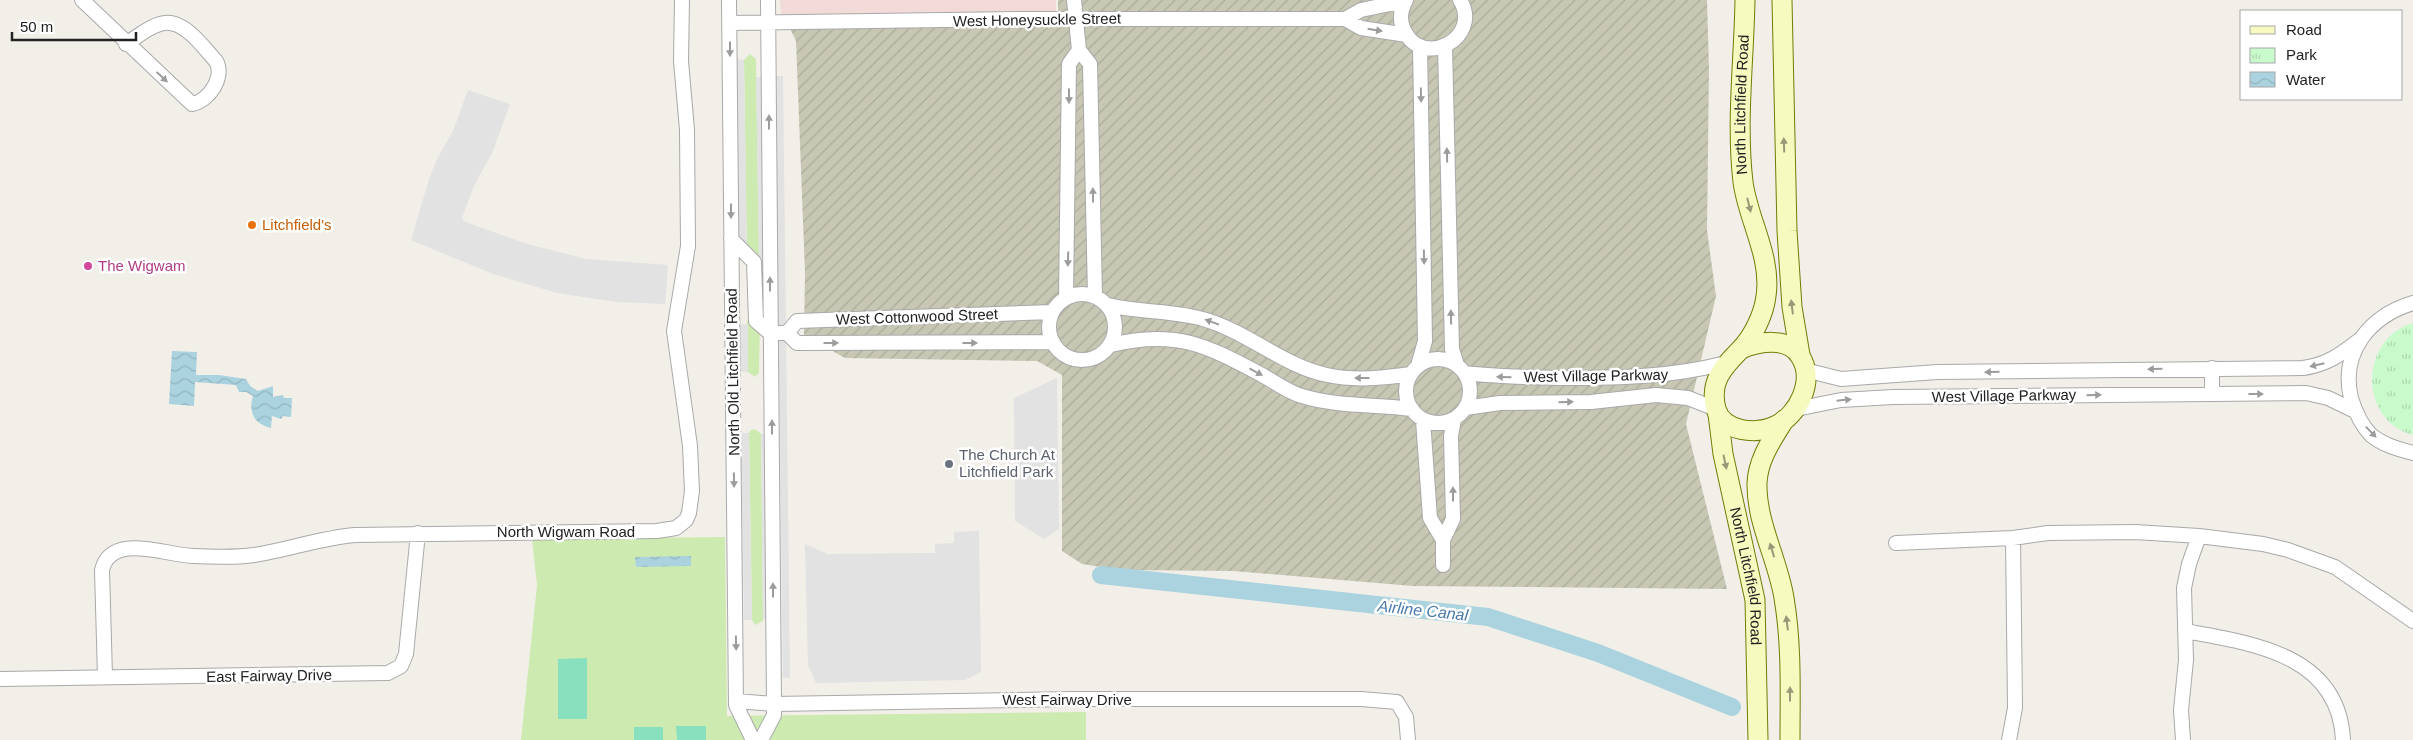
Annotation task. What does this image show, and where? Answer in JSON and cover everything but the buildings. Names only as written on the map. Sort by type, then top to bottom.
[{"type":"main road","name":"North Litchfield Road","points":[[1741,349],[1761,318],[1768,278],[1743,183],[1740,109],[1745,0]]},
{"type":"main road","points":[[1782,0],[1787,231],[1792,307],[1802,363],[1805,385],[1790,415],[1761,431],[1746,432],[1728,424],[1717,411],[1714,398],[1716,383],[1726,363],[1741,349],[1756,343],[1773,342],[1788,346],[1802,363]]},
{"type":"main road","name":"North Litchfield Road","points":[[1717,411],[1723,454],[1756,600],[1758,740]]},
{"type":"main road","name":"North Litchfield Road","points":[[1790,415],[1763,456],[1757,481],[1758,502],[1784,598],[1790,648],[1790,740]]},
{"type":"street","points":[[82,0],[126,44],[192,104],[197,103],[205,96],[213,88],[219,77],[216,60],[179,26],[160,24],[126,44]]},
{"type":"street","name":"North Wigwam Road","points":[[105,677],[101,575],[105,560],[116,550],[132,548],[190,556],[245,556],[334,537],[418,534],[657,532],[676,528],[686,520],[691,503],[691,460],[674,331],[688,246],[687,130],[681,62],[682,0]]},
{"type":"street","name":"North Old Litchfield Road","points":[[729,0],[736,705],[753,740]]},
{"type":"street","points":[[761,740],[774,715],[768,0]]},
{"type":"street","points":[[1074,0],[1079,50],[1090,64],[1095,296]]},
{"type":"street","points":[[1406,0],[1401,18],[1407,35],[1420,46],[1430,49],[1445,46],[1457,38],[1464,25],[1464,10],[1460,0]]},
{"type":"street","name":"West Honeysuckle Street","points":[[730,23],[1344,19],[1361,10],[1406,0]]},
{"type":"street","name":"West Honeysuckle Street","points":[[1344,19],[1361,28],[1407,35]]},
{"type":"street","points":[[1420,46],[1425,342],[1407,383],[1406,394],[1412,409],[1423,420],[1434,423],[1454,418],[1465,408],[1470,393],[1452,349],[1445,46]]},
{"type":"street","points":[[1066,298],[1069,64],[1079,50]]},
{"type":"street","points":[[731,239],[754,262],[756,321],[770,333]]},
{"type":"street","points":[[1108,305],[1116,325],[1115,335],[1110,345],[1099,356],[1083,360],[1072,359],[1062,353],[1053,342],[1049,323],[1052,312],[1066,298],[1080,293],[1095,296],[1108,305],[1133,311],[1180,314],[1206,320],[1234,331],[1302,366],[1326,375],[1382,378],[1414,370],[1427,361],[1438,359],[1448,360],[1461,369]]},
{"type":"street","name":"West Village Parkway","points":[[1802,363],[1841,379],[1936,372],[2320,366],[2336,359],[2358,341],[2373,325],[2396,308],[2413,303]]},
{"type":"street","name":"West Cottonwood Street","points":[[787,333],[797,321],[1052,312]]},
{"type":"street","name":"West Cottonwood Street","points":[[770,333],[787,333],[797,343],[1053,342]]},
{"type":"street","points":[[1110,345],[1137,339],[1160,338],[1184,341],[1217,351],[1300,395],[1335,404],[1412,409]]},
{"type":"street","name":"West Village Parkway","points":[[2358,341],[2350,360],[2349,389],[2355,411],[2371,434],[2393,448],[2413,453]]},
{"type":"street","name":"West Village Parkway","points":[[1461,369],[1494,377],[1634,377],[1694,372],[1726,363]]},
{"type":"street","points":[[2212,368],[2212,394]]},
{"type":"street","name":"West Village Parkway","points":[[1790,415],[1841,400],[1893,397],[2306,393],[2328,398],[2355,411]]},
{"type":"street","name":"West Village Parkway","points":[[1465,408],[1500,403],[1591,402],[1656,395],[1688,398],[1717,411]]},
{"type":"street","points":[[1443,565],[1443,540],[1453,519],[1451,436],[1454,418]]},
{"type":"street","points":[[1423,420],[1430,518],[1443,540]]},
{"type":"street","points":[[1896,543],[2012,538],[2048,532],[2135,532],[2199,536],[2288,550],[2335,567],[2413,622]]},
{"type":"street","name":"East Fairway Drive","points":[[0,679],[381,674],[392,672],[403,663],[406,654],[418,534]]},
{"type":"street","points":[[2183,740],[2181,710],[2186,660],[2184,588],[2189,564],[2199,536]]},
{"type":"street","points":[[2009,740],[2016,708],[2012,538]]},
{"type":"street","points":[[2185,631],[2264,647],[2294,659],[2318,680],[2332,700],[2337,711],[2342,740]]},
{"type":"street","name":"West Fairway Drive","points":[[737,701],[774,704],[1073,699],[1361,698],[1397,702],[1406,717],[1408,740]]},
{"type":"shaded area","points":[[780,0],[1056,0],[1056,11],[781,15]]},
{"type":"shaded area","points":[[1058,0],[1707,0],[1709,69],[1707,230],[1716,296],[1686,424],[1727,589],[1413,586],[1233,571],[1121,570],[1082,564],[1062,551],[1062,375],[1037,361],[845,358],[804,335],[805,273],[796,41],[785,18],[1058,12]]},
{"type":"shaded area","points":[[736,59],[744,60],[747,258],[739,259]]},
{"type":"shaded area","points":[[775,76],[783,76],[790,678],[783,678]]},
{"type":"shaded area","points":[[756,77],[764,77],[767,258],[759,258]]},
{"type":"shaded area","points":[[468,90],[510,104],[493,151],[474,186],[462,218],[463,221],[527,244],[586,259],[668,265],[665,304],[616,302],[557,293],[493,274],[411,240],[429,179],[438,157],[453,131]]},
{"type":"shaded area","points":[[748,324],[748,372],[740,372],[739,325]]},
{"type":"shaded area","points":[[1057,378],[1059,529],[1044,539],[1015,521],[1014,398]]},
{"type":"shaded area","points":[[741,433],[749,433],[752,620],[744,620]]},
{"type":"shaded area","points":[[761,434],[768,434],[771,619],[763,619]]},
{"type":"shaded area","points":[[979,531],[981,672],[965,680],[816,683],[808,665],[805,544],[828,554],[935,553],[935,544],[954,543],[954,532]]},
{"type":"green space","points":[[750,54],[756,59],[759,258],[747,258],[744,60]]},
{"type":"green space","points":[[749,317],[760,322],[759,373],[755,377],[748,372],[747,321]]},
{"type":"green space","points":[[2413,323],[2413,435],[2395,427],[2382,414],[2375,397],[2372,379],[2375,361],[2382,345],[2395,332]]},
{"type":"green space","points":[[755,429],[761,434],[763,621],[755,625],[752,620],[749,433]]},
{"type":"green space","points":[[725,537],[727,716],[1086,712],[1086,740],[521,740],[537,585],[532,539]]},
{"type":"green space","points":[[587,658],[587,719],[558,719],[558,659]]},
{"type":"green space","points":[[676,726],[706,726],[706,740],[677,740]]},
{"type":"green space","points":[[634,727],[663,727],[663,740],[634,740]]},
{"type":"water","points":[[172,351],[197,352],[196,375],[219,375],[246,379],[250,386],[258,391],[273,386],[273,397],[283,395],[284,398],[292,398],[291,417],[283,416],[281,419],[272,416],[271,428],[260,424],[252,412],[253,396],[246,392],[239,392],[236,385],[195,382],[194,406],[169,404]]},
{"type":"water","points":[[691,556],[691,566],[636,567],[635,557]]},
{"type":"waterway","name":"Airline Canal","points":[[1101,575],[1488,617],[1598,653],[1732,707]]},
{"type":"place","name":"Litchfield's","points":[[252,225]]},
{"type":"place","name":"The Wigwam","points":[[88,266]]},
{"type":"place","name":"The Church At Litchfield Park","points":[[949,464]]}]
